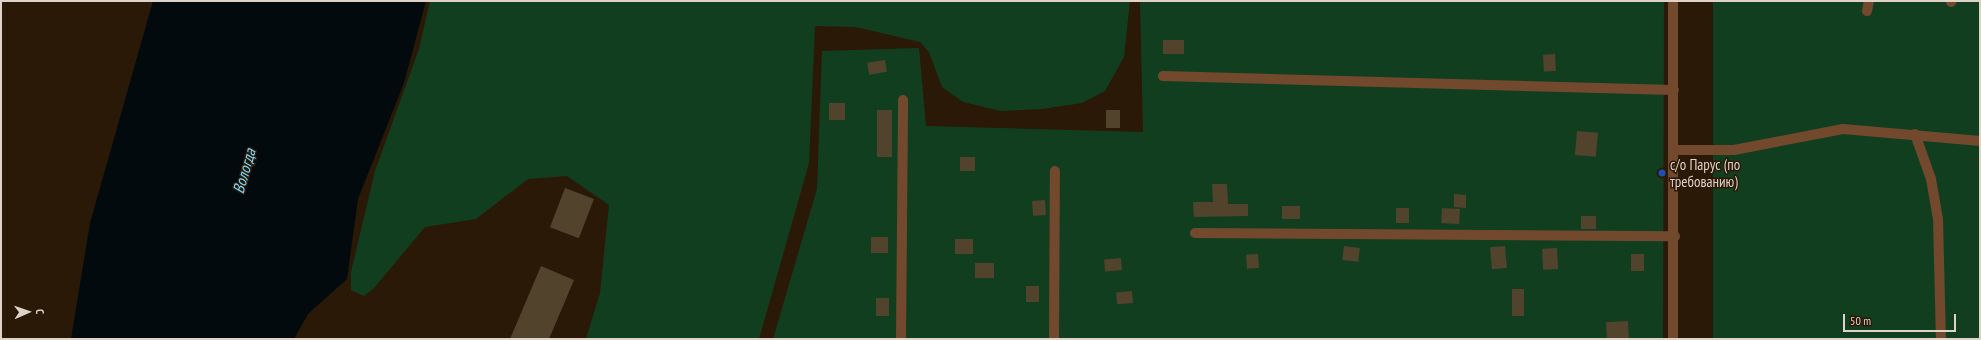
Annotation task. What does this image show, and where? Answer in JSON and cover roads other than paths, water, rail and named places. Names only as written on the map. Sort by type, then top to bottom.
[{"type":"street","points":[[1673,1],[1675,150],[1673,339]]},
{"type":"street","points":[[1163,76],[1674,90]]},
{"type":"street","points":[[901,339],[903,100]]},
{"type":"street","points":[[1675,150],[1734,150],[1843,129],[1914,134],[1980,141]]},
{"type":"street","points":[[1914,134],[1930,179],[1938,219],[1941,339]]},
{"type":"street","points":[[1054,339],[1055,171]]},
{"type":"street","points":[[1195,233],[1675,236]]},
{"type":"water","name":"Вологда","points":[[153,1],[426,1],[404,83],[358,199],[347,279],[308,314],[294,339],[71,339],[90,223]]},
{"type":"place","name":"с/о Парус (по требованию)","points":[[1662,173]]}]
